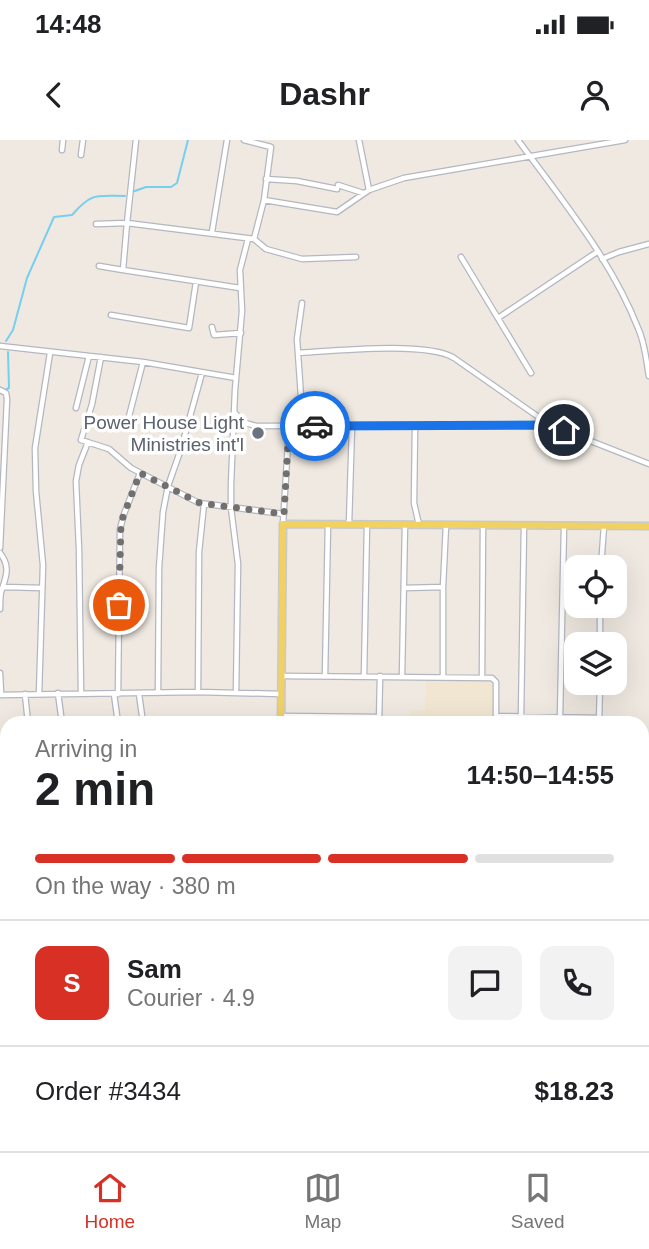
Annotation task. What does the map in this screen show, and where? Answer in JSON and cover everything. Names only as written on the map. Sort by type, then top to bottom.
[{"type":"main road","points":[[281,716],[283,524],[649,526]]},
{"type":"street","points":[[62,150],[63,140]]},
{"type":"street","points":[[81,155],[83,140]]},
{"type":"street","points":[[123,270],[136,140]]},
{"type":"street","points":[[212,233],[227,140]]},
{"type":"street","points":[[244,140],[271,147],[264,200],[254,239]]},
{"type":"street","points":[[359,140],[367,192]]},
{"type":"street","points":[[518,140],[602,259],[639,328],[648,352],[649,376]]},
{"type":"street","points":[[264,200],[340,211],[367,192],[404,178],[625,140]]},
{"type":"street","points":[[266,179],[367,192]]},
{"type":"street","points":[[96,224],[127,223],[254,239],[266,249],[302,259],[356,257]]},
{"type":"street","points":[[236,693],[238,564],[230,508],[236,378],[241,333],[241,260],[248,239]]},
{"type":"street","points":[[602,259],[649,244]]},
{"type":"street","points":[[498,318],[597,252]]},
{"type":"street","points":[[461,257],[531,373]]},
{"type":"street","points":[[99,266],[240,288]]},
{"type":"street","points":[[111,315],[189,328],[196,282]]},
{"type":"street","points":[[302,303],[298,320],[298,353],[303,426]]},
{"type":"street","points":[[212,327],[214,335],[241,333]]},
{"type":"street","points":[[0,346],[143,362],[236,378]]},
{"type":"street","points":[[298,353],[406,349],[442,352],[550,425],[649,464]]},
{"type":"street","points":[[39,694],[43,547],[36,491],[35,448],[50,353]]},
{"type":"street","points":[[76,408],[89,356]]},
{"type":"street","points":[[101,357],[92,404],[81,438],[109,449],[140,473],[204,504],[284,514]]},
{"type":"street","points":[[127,424],[143,362]]},
{"type":"street","points":[[158,693],[159,568],[163,512],[168,485],[202,373]]},
{"type":"street","points":[[0,390],[6,393],[7,399],[0,548]]},
{"type":"street","points":[[234,412],[239,420],[246,423],[289,426],[550,425]]},
{"type":"street","points":[[283,524],[289,426]]},
{"type":"street","points":[[349,524],[352,426]]},
{"type":"street","points":[[415,427],[414,503],[419,525]]},
{"type":"street","points":[[81,692],[76,481],[88,442]]},
{"type":"street","points":[[118,716],[120,529],[140,473]]},
{"type":"street","points":[[198,692],[199,552],[204,504]]},
{"type":"street","points":[[325,676],[328,524]]},
{"type":"street","points":[[364,676],[367,524]]},
{"type":"street","points":[[402,676],[405,524]]},
{"type":"street","points":[[443,676],[446,525]]},
{"type":"street","points":[[482,677],[483,525]]},
{"type":"street","points":[[521,716],[524,525]]},
{"type":"street","points":[[560,716],[565,525]]},
{"type":"street","points":[[602,555],[604,526]]},
{"type":"street","points":[[0,553],[7,566],[0,595],[0,609]]},
{"type":"street","points":[[4,587],[42,588]]},
{"type":"street","points":[[404,588],[443,587]]},
{"type":"street","points":[[0,673],[1,694],[281,694]]},
{"type":"street","points":[[282,676],[492,678],[496,681],[496,716]]},
{"type":"street","points":[[379,716],[380,676]]},
{"type":"street","points":[[58,693],[61,716]]},
{"type":"street","points":[[25,694],[27,716]]},
{"type":"street","points":[[139,694],[141,716]]},
{"type":"street","points":[[599,716],[600,695]]},
{"type":"shaded area","points":[[426,679],[495,681],[499,716],[410,716],[412,711],[425,710]]},
{"type":"waterway","points":[[132,192],[146,187],[171,187],[177,183],[188,140]]},
{"type":"waterway","points":[[6,341],[13,330],[27,278],[54,217],[72,215],[85,202],[95,197],[125,196]]},
{"type":"waterway","points":[[5,390],[9,388],[8,352]]},
{"type":"way so far","points":[[119,605],[121,522],[140,473],[200,503],[284,514],[289,426],[315,426]]},
{"type":"place","name":"Power House Light Ministries int'l","points":[[258,433]]},
{"type":"route","points":[[315,426],[550,425],[564,430]]}]
